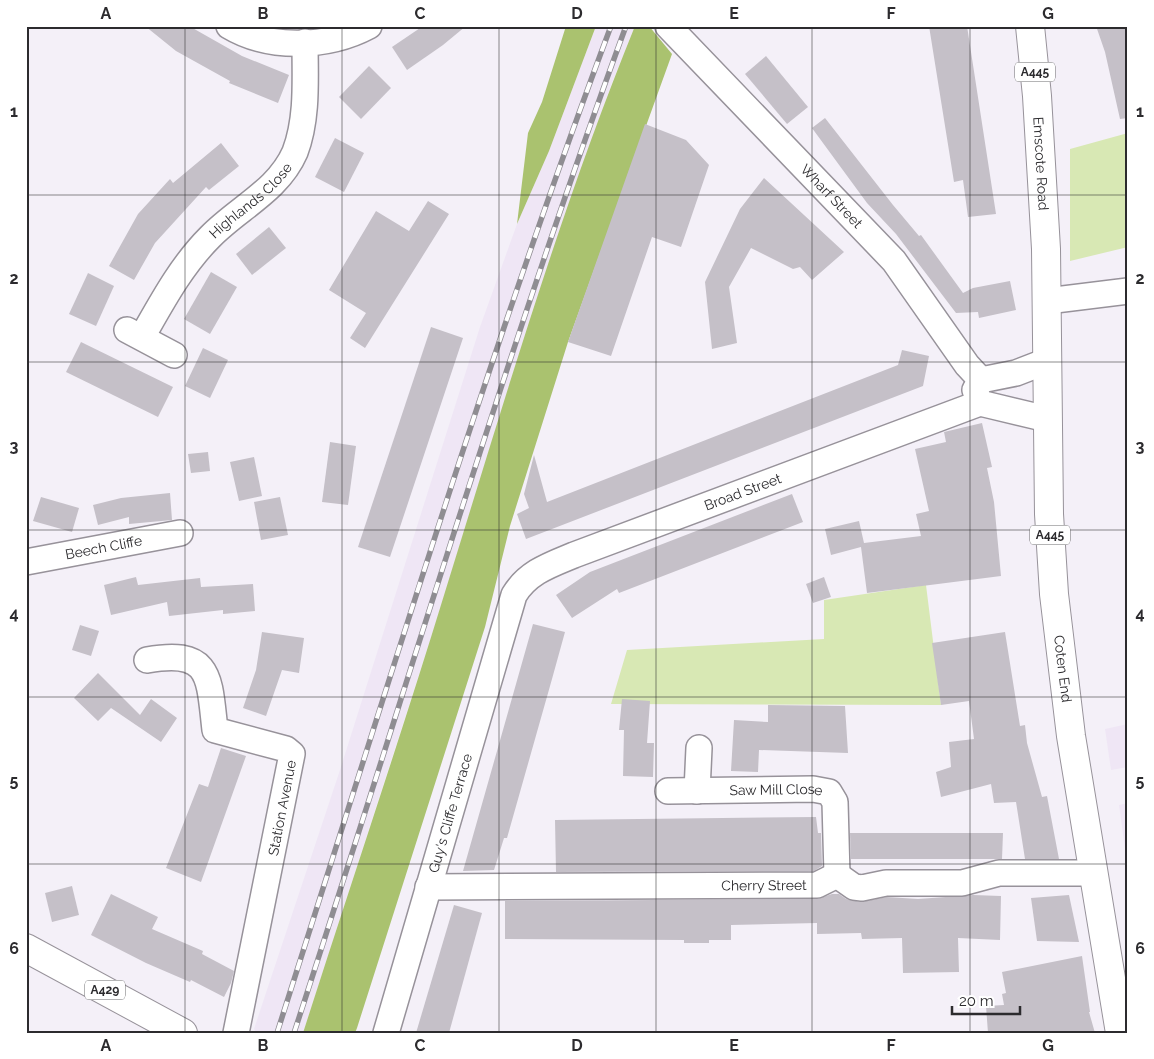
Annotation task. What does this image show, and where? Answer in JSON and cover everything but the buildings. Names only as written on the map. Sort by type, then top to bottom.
[{"type":"main road","name":"Emscote Road","points":[[1030,26],[1038,104],[1047,301]]},
{"type":"main road","name":"Coten End","points":[[1047,301],[1048,514],[1054,594],[1071,736],[1120,1033]]},
{"type":"main road","name":"A429","points":[[26,948],[183,1033]]},
{"type":"street","points":[[229,26],[251,36],[287,43],[330,39],[368,26]]},
{"type":"street","name":"Wharf Street","points":[[668,26],[894,261],[967,365],[980,391]]},
{"type":"street","name":"Highlands Close","points":[[174,355],[134,334],[164,298],[195,252],[237,211],[277,182],[287,168],[300,138],[303,122],[305,42]]},
{"type":"street","points":[[1047,301],[1128,291]]},
{"type":"street","name":"Broad Street","points":[[514,595],[528,576],[574,555],[980,391],[1016,373],[1047,361]]},
{"type":"street","points":[[980,391],[992,407],[1048,419]]},
{"type":"street","name":"Beech Cliffe","points":[[26,562],[180,533]]},
{"type":"street","name":"Guy's Cliffe Terrace","points":[[386,1033],[514,595]]},
{"type":"street","name":"Station Avenue","points":[[147,660],[172,656],[195,664],[204,671],[209,680],[215,730],[286,748],[292,754],[236,1033]]},
{"type":"street","points":[[697,791],[699,748]]},
{"type":"street","name":"Saw Mill Close","points":[[668,791],[813,789],[829,792],[835,802],[837,875]]},
{"type":"street","points":[[837,875],[854,887],[862,888],[886,883],[962,883],[999,873],[1093,873]]},
{"type":"street","name":"Cherry Street","points":[[428,887],[817,885],[837,875]]},
{"type":"shaded area","points":[[596,26],[631,26],[634,29],[612,83],[532,312],[439,613],[303,1033],[256,1033],[254,1029],[340,770],[480,327],[517,224],[549,151]]},
{"type":"shaded area","points":[[1128,724],[1128,767],[1111,770],[1105,729]]},
{"type":"shaded area","points":[[1128,803],[1128,871],[1119,805]]},
{"type":"green space","points":[[566,26],[596,26],[549,151],[517,224],[528,133],[542,102]]},
{"type":"green space","points":[[635,26],[649,26],[672,54],[568,342],[510,526],[485,627],[357,1028],[355,1033],[303,1033],[557,236]]},
{"type":"green space","points":[[1128,133],[1128,247],[1070,261],[1070,149]]},
{"type":"green space","points":[[926,585],[941,705],[611,704],[627,650],[824,639],[824,600]]},
{"type":"railway","points":[[277,1033],[479,401],[565,150],[611,26]]},
{"type":"railway","points":[[294,1033],[496,402],[581,151],[626,26]]}]
